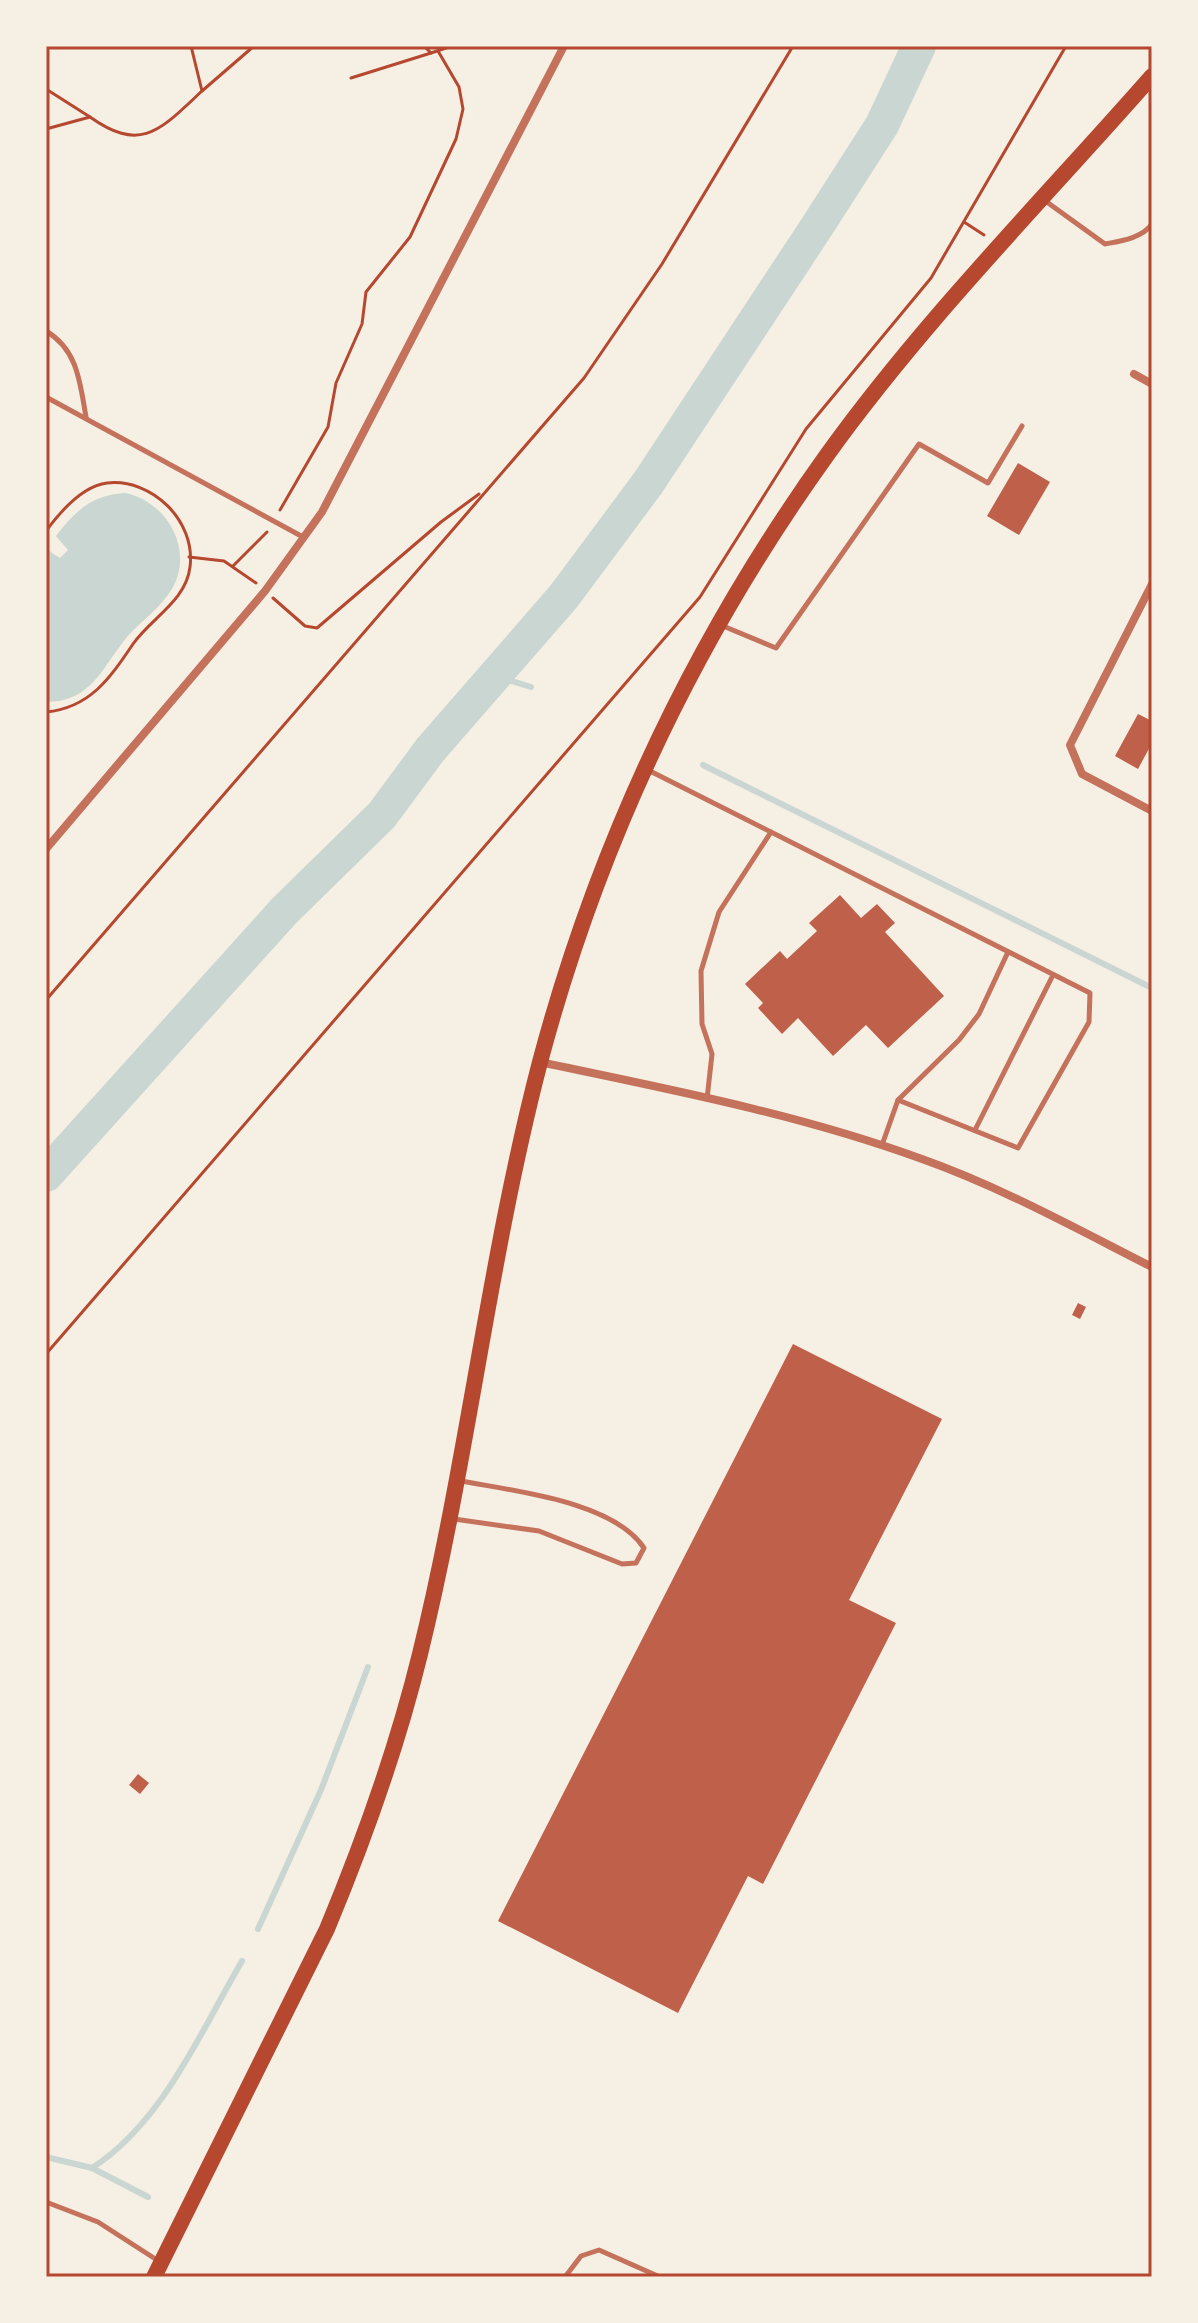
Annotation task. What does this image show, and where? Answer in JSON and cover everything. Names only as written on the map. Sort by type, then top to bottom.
[{"type":"main road","points":[[158,2270],[306,1973],[350,1874],[415,1671],[540,1062],[597,876],[644,768],[719,624],[758,557],[867,402],[949,303],[1152,76]]},
{"type":"street","points":[[46,849],[265,591],[341,480],[564,46]]},
{"type":"street","points":[[1134,374],[1152,384]]},
{"type":"street","points":[[1152,584],[1070,745],[1082,774],[1152,811]]},
{"type":"street","points":[[540,1062],[707,1099],[924,1159],[1034,1208],[1152,1267]]},
{"type":"lane","points":[[1044,199],[1105,244],[1125,241],[1148,230],[1152,224]]},
{"type":"lane","points":[[46,331],[61,340],[78,371],[86,417]]},
{"type":"lane","points":[[46,397],[304,537]]},
{"type":"lane","points":[[719,624],[776,648],[919,444],[988,483],[1022,426]]},
{"type":"lane","points":[[644,768],[1090,993],[1089,1022],[1018,1148],[898,1100]]},
{"type":"lane","points":[[707,1099],[712,1054],[702,1024],[701,971],[719,912],[771,832]]},
{"type":"lane","points":[[882,1146],[898,1100],[959,1040],[979,1014],[1008,952]]},
{"type":"lane","points":[[975,1130],[1053,975]]},
{"type":"lane","points":[[448,1518],[539,1531],[622,1564],[636,1563],[644,1548],[635,1535],[569,1501],[456,1480]]},
{"type":"lane","points":[[46,2202],[98,2222],[158,2270]]},
{"type":"lane","points":[[565,2277],[581,2256],[599,2250],[660,2277]]},
{"type":"path","points":[[191,46],[202,91]]},
{"type":"path","points":[[46,89],[110,131],[130,137],[148,135],[165,125],[254,46]]},
{"type":"path","points":[[424,46],[431,53]]},
{"type":"path","points":[[351,78],[452,46]]},
{"type":"path","points":[[46,1000],[584,378],[618,333],[719,173],[793,46]]},
{"type":"path","points":[[46,1354],[700,597],[806,429],[931,278],[1066,46]]},
{"type":"path","points":[[280,510],[328,427],[336,383],[362,324],[366,292],[410,237],[462,123],[459,87],[438,51]]},
{"type":"path","points":[[46,129],[90,117]]},
{"type":"path","points":[[46,531],[88,490],[105,483],[124,484],[140,488],[169,505],[188,541],[190,567],[175,599],[141,632],[107,683],[88,699],[46,712]]},
{"type":"path","points":[[189,557],[224,561],[305,626],[317,628],[417,541],[485,490]]},
{"type":"path","points":[[233,566],[269,530]]},
{"type":"shaded area","points":[[125,493],[140,498],[164,516],[178,542],[179,572],[173,587],[158,607],[127,637],[94,681],[75,696],[46,702],[46,549],[60,558],[68,550],[56,536],[71,519],[94,501]]},
{"type":"building","points":[[1018,463],[1050,482],[1019,535],[987,516]]},
{"type":"building","points":[[1138,714],[1152,721],[1152,743],[1138,769],[1115,756]]},
{"type":"building","points":[[840,895],[861,918],[877,904],[895,923],[885,932],[944,996],[888,1048],[866,1025],[833,1056],[798,1018],[782,1034],[758,1008],[763,1003],[745,984],[780,951],[787,959],[817,931],[809,923]]},
{"type":"building","points":[[1078,1303],[1086,1307],[1080,1319],[1072,1315]]},
{"type":"building","points":[[793,1344],[942,1419],[849,1600],[896,1623],[763,1884],[748,1876],[678,2013],[498,1921]]},
{"type":"building","points":[[138,1774],[149,1783],[140,1794],[129,1785]]},
{"type":"waterway","points":[[46,1175],[284,911],[382,815],[430,750],[564,596],[648,483],[816,228],[882,125],[919,46]]},
{"type":"waterway","points":[[496,676],[531,687]]},
{"type":"waterway","points":[[703,765],[1152,988]]},
{"type":"waterway","points":[[258,1929],[321,1790],[368,1667]]},
{"type":"waterway","points":[[92,2168],[117,2149],[160,2101],[195,2046],[242,1961]]},
{"type":"waterway","points":[[46,2157],[92,2168],[148,2197]]}]
